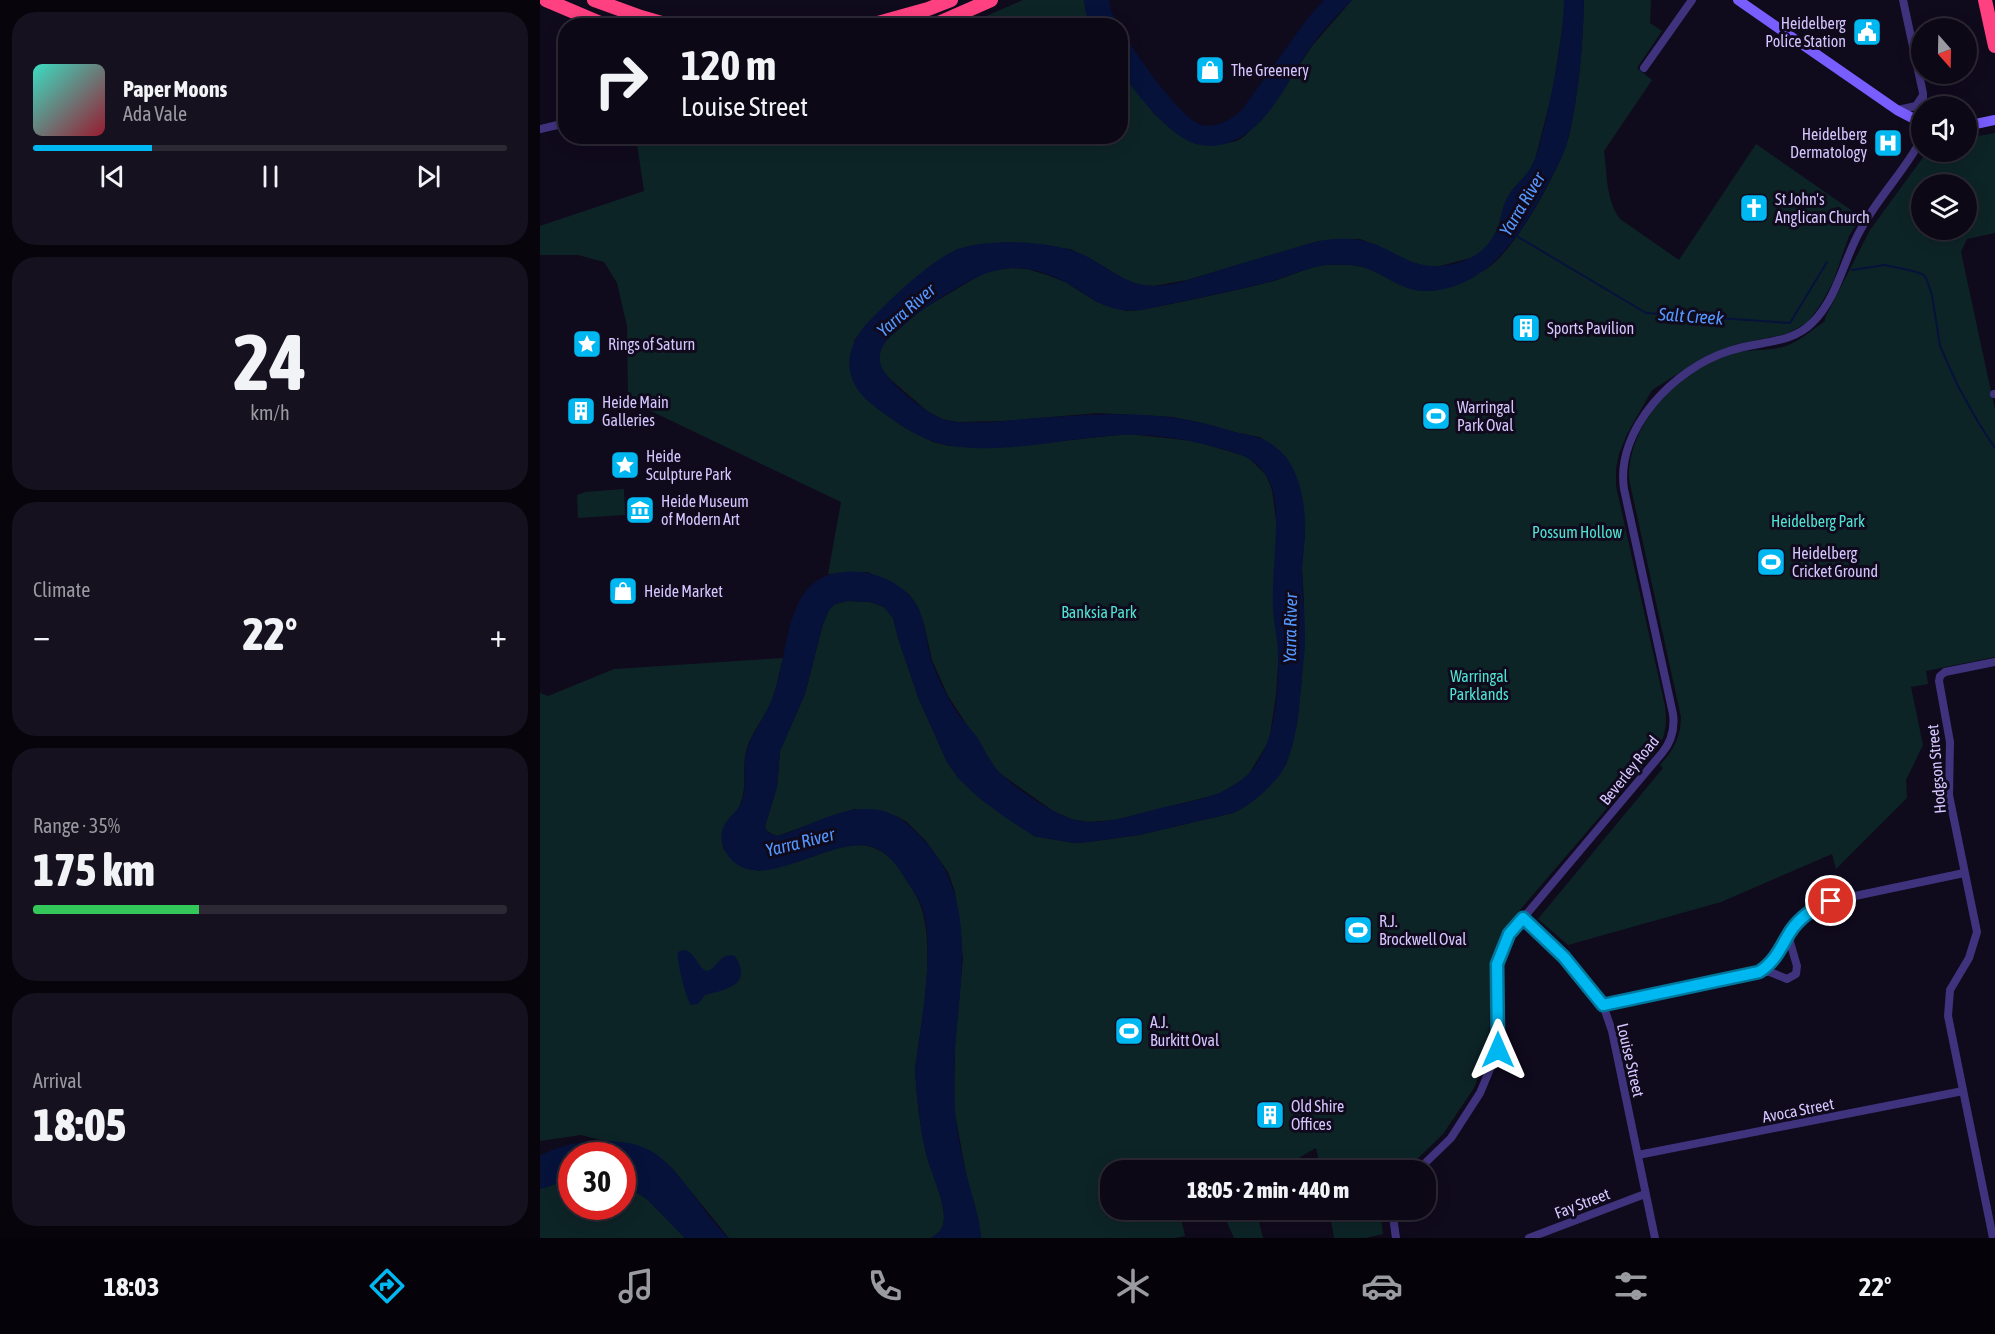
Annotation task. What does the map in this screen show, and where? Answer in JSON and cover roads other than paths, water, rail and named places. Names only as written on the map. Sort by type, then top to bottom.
[{"type":"highway","points":[[546,0],[588,18]]},
{"type":"highway","points":[[594,0],[644,18]]},
{"type":"highway","points":[[896,18],[951,0]]},
{"type":"highway","points":[[950,18],[992,0]]},
{"type":"highway","points":[[1989,6],[1995,46]]},
{"type":"main road","points":[[1738,0],[1897,110],[1911,117]]},
{"type":"main road","points":[[1977,124],[1995,120]]},
{"type":"street","points":[[1644,68],[1692,0]]},
{"type":"street","points":[[1903,0],[1923,96]]},
{"type":"street","points":[[1897,110],[1911,106]]},
{"type":"street","points":[[540,129],[558,125]]},
{"type":"street","name":"Beverley Road","points":[[1428,1160],[1451,1138],[1480,1094],[1498,1050],[1497,964],[1509,934],[1662,753],[1674,730],[1673,714],[1624,489],[1623,463],[1629,442],[1660,396],[1692,368],[1728,351],[1774,341],[1808,327],[1819,315],[1837,282],[1861,228],[1911,154]]},
{"type":"street","name":"Hodgson Street","points":[[1993,1238],[1948,1016],[1950,990],[1969,958],[1977,932],[1949,795],[1950,742],[1939,681],[1940,676],[1945,672],[1995,662]]},
{"type":"street","points":[[1756,972],[1774,960],[1788,935],[1803,918],[1827,902],[1964,873]]},
{"type":"street","name":"Louise Street","points":[[1523,918],[1564,957],[1603,1005],[1612,1031],[1655,1238]]},
{"type":"street","points":[[1603,1005],[1756,972],[1767,972],[1787,979],[1795,976],[1797,966],[1788,935]]},
{"type":"street","name":"Avoca Street","points":[[1638,1155],[1963,1091]]},
{"type":"street","name":"Fay Street","points":[[1529,1238],[1646,1194]]},
{"type":"street","points":[[1394,1220],[1396,1238]]},
{"type":"water","points":[[1084,0],[1109,0],[1115,18],[1088,18]]},
{"type":"water","points":[[1324,0],[1352,0],[1315,42],[1273,106],[1250,131],[1236,140],[1211,146],[1189,142],[1153,113],[1128,81],[1128,40],[1146,67],[1182,111],[1202,125],[1223,122],[1241,111],[1307,19]]},
{"type":"water","name":"Yarra River","points":[[1564,0],[1584,0],[1578,85],[1565,149],[1537,204],[1514,240],[1484,270],[1467,281],[1448,288],[1417,290],[1363,267],[1345,264],[1327,265],[1250,287],[1141,310],[1128,310],[1099,303],[1063,281],[1046,274],[1030,269],[1002,269],[974,278],[960,286],[914,317],[885,342],[880,353],[881,366],[891,381],[919,405],[946,420],[979,423],[1112,414],[1161,416],[1185,419],[1261,438],[1278,450],[1293,468],[1302,494],[1305,514],[1302,571],[1305,647],[1297,725],[1286,764],[1270,786],[1240,810],[1139,835],[1074,843],[1034,836],[1006,818],[979,798],[959,779],[947,762],[918,697],[893,618],[884,607],[870,602],[847,601],[835,604],[829,610],[823,624],[805,694],[780,751],[777,787],[765,826],[767,832],[777,836],[844,812],[868,809],[884,811],[904,822],[922,838],[942,865],[955,894],[961,924],[962,956],[955,1054],[955,1110],[960,1146],[978,1216],[981,1238],[931,1238],[941,1229],[944,1218],[927,1157],[919,1114],[915,1070],[926,986],[928,940],[926,920],[921,904],[899,868],[883,852],[873,847],[856,845],[778,868],[759,870],[743,868],[729,857],[722,843],[724,825],[739,807],[743,798],[744,765],[747,752],[776,688],[795,611],[803,595],[815,582],[832,574],[855,571],[866,573],[898,586],[907,593],[918,608],[931,659],[946,694],[998,771],[1028,796],[1071,819],[1102,822],[1125,818],[1224,791],[1252,770],[1261,757],[1268,741],[1276,706],[1278,649],[1273,580],[1276,511],[1270,483],[1255,463],[1236,453],[1192,442],[1157,436],[1123,435],[986,448],[942,444],[927,439],[879,410],[858,390],[852,378],[849,363],[855,341],[863,328],[882,308],[933,263],[968,246],[1016,242],[1064,248],[1085,256],[1135,283],[1153,286],[1181,282],[1305,245],[1335,239],[1372,243],[1413,262],[1428,266],[1446,265],[1473,257],[1487,246],[1499,225],[1504,204],[1535,159],[1555,75]]},
{"type":"water","points":[[682,950],[689,952],[706,971],[722,958],[735,956],[740,966],[739,980],[729,988],[705,995],[698,1004],[691,1005],[678,962],[678,952]]},
{"type":"water","points":[[612,1141],[620,1142],[583,1142]]},
{"type":"water","points":[[636,1145],[662,1158],[672,1168],[729,1238],[685,1238],[647,1199],[636,1192]]},
{"type":"water","points":[[557,1148],[558,1183],[540,1189],[540,1156]]},
{"type":"waterway","name":"Salt Creek","points":[[1515,235],[1646,313],[1790,323],[1827,262]]},
{"type":"waterway","name":"Salt Creek","points":[[1852,270],[1885,265],[1913,271],[1926,278],[1932,295],[1940,346],[1958,386],[1995,448]]},
{"type":"place","name":"Heidelberg Police Station","points":[[1867,32]]},
{"type":"place","name":"The Greenery","points":[[1210,70]]},
{"type":"place","name":"Heidelberg Dermatology","points":[[1888,143]]},
{"type":"place","name":"St John's Anglican Church","points":[[1754,208]]},
{"type":"place","name":"Sports Pavilion","points":[[1526,328]]},
{"type":"place","name":"Rings of Saturn","points":[[587,344]]},
{"type":"place","name":"Heide Main Galleries","points":[[581,411]]},
{"type":"place","name":"Warringal Park Oval","points":[[1436,416]]},
{"type":"place","name":"Heide Sculpture Park","points":[[625,465]]},
{"type":"place","name":"Heide Museum of Modern Art","points":[[640,510]]},
{"type":"place","name":"Heidelberg Cricket Ground","points":[[1771,562]]},
{"type":"place","name":"Heide Market","points":[[623,591]]},
{"type":"place","name":"R.J. Brockwell Oval","points":[[1358,930]]},
{"type":"place","name":"A.J. Burkitt Oval","points":[[1129,1031]]},
{"type":"place","name":"Old Shire Offices","points":[[1270,1115]]},
{"type":"park label","name":"Heidelberg Park","points":[[1818,521]]},
{"type":"park label","name":"Possum Hollow","points":[[1577,532]]},
{"type":"park label","name":"Banksia Park","points":[[1099,612]]},
{"type":"park label","name":"Warringal Parklands","points":[[1479,685]]}]
